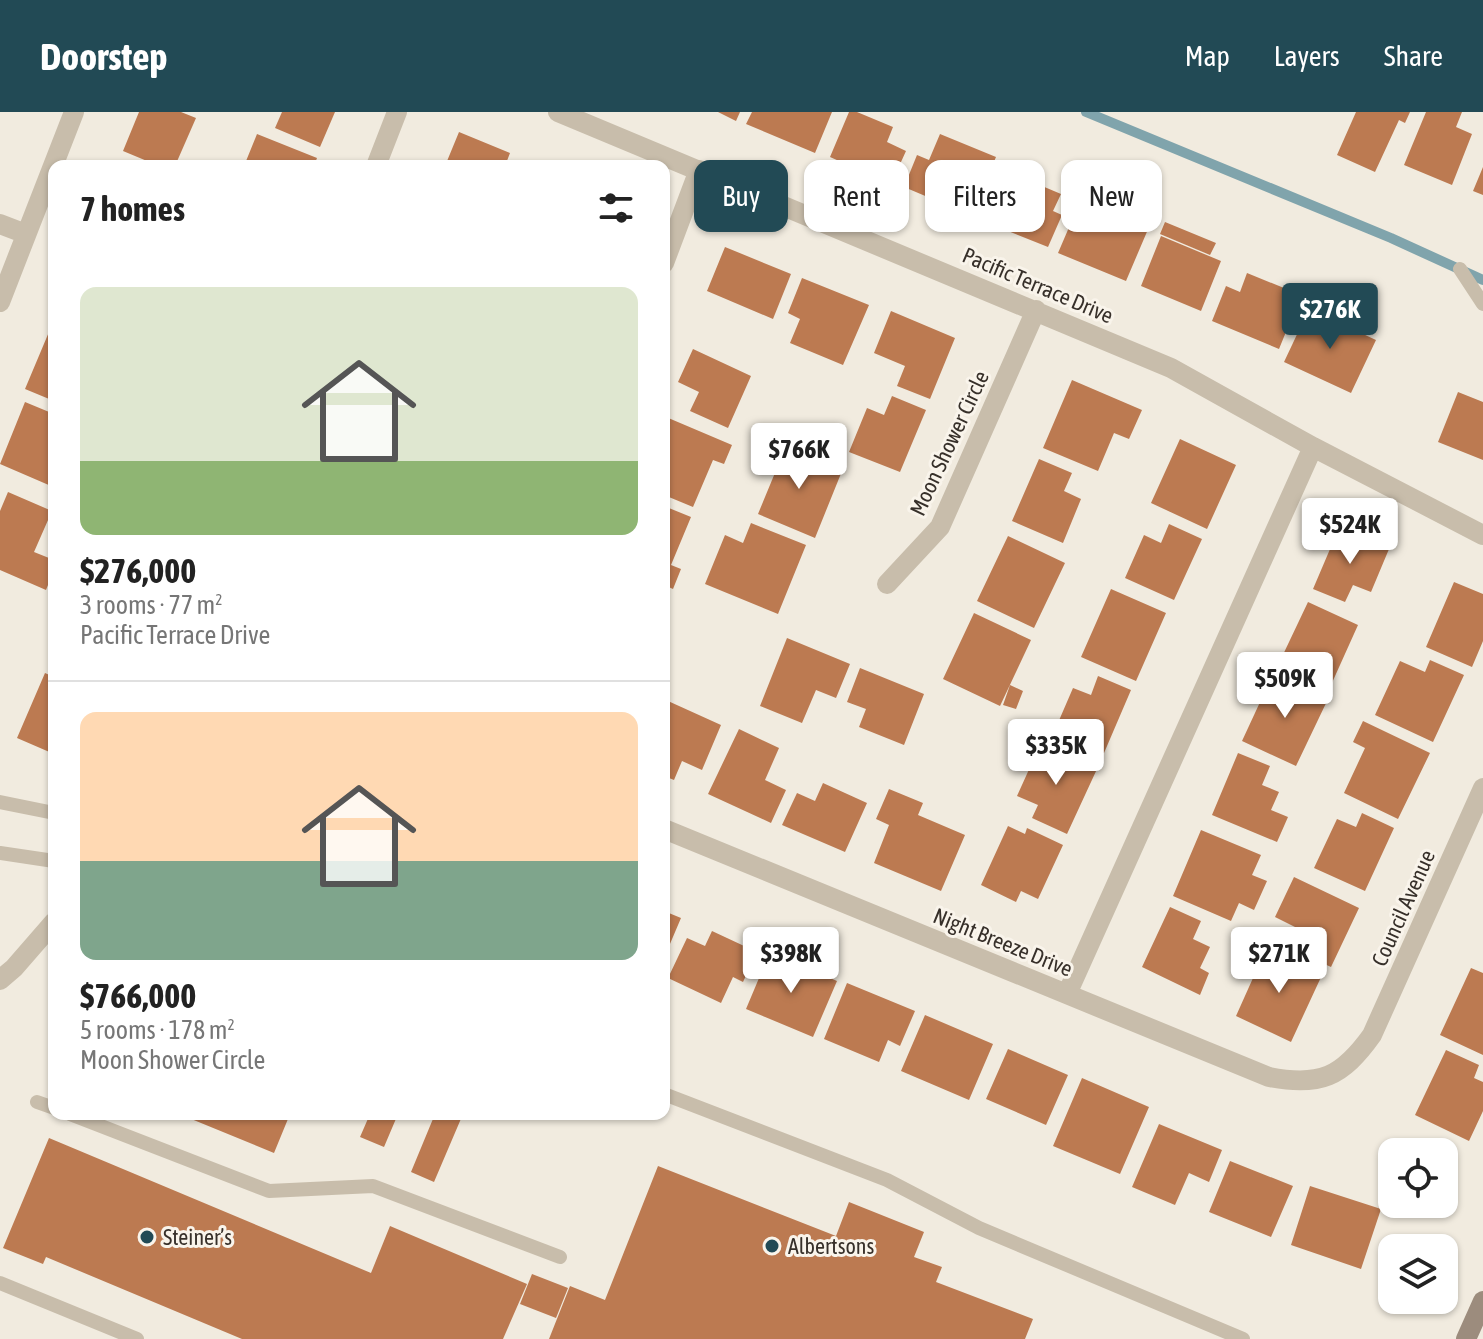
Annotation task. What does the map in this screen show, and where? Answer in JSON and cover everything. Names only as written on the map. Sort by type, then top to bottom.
[{"type":"main road","points":[[1466,1339],[1483,1301]]},
{"type":"street","points":[[55,160],[74,112]]},
{"type":"street","points":[[378,160],[397,112]]},
{"type":"street","name":"Pacific Terrace Drive","points":[[558,112],[694,168]]},
{"type":"street","points":[[0,302],[48,178]]},
{"type":"street","points":[[670,247],[694,183]]},
{"type":"street","name":"Pacific Terrace Drive","points":[[788,207],[1171,368],[1313,447],[1483,535]]},
{"type":"street","points":[[0,224],[26,234]]},
{"type":"street","name":"Moon Shower Circle","points":[[887,584],[940,527],[1036,310]]},
{"type":"street","points":[[1067,994],[1313,447]]},
{"type":"street","name":"Council Avenue","points":[[1327,1076],[1354,1060],[1372,1035],[1483,788]]},
{"type":"street","name":"Night Breeze Drive","points":[[670,831],[1269,1077],[1299,1083],[1327,1076]]},
{"type":"street","points":[[0,980],[48,929]]},
{"type":"lane","points":[[1460,269],[1483,304]]},
{"type":"lane","points":[[0,802],[48,812]]},
{"type":"lane","points":[[0,853],[48,860]]},
{"type":"lane","points":[[670,1096],[887,1180],[979,1228],[1243,1339]]},
{"type":"lane","points":[[37,1102],[48,1106]]},
{"type":"lane","points":[[86,1120],[269,1191],[373,1186],[560,1257]]},
{"type":"lane","points":[[0,1283],[137,1339]]},
{"type":"building","points":[[139,112],[181,112],[196,118],[178,160],[145,160],[123,151]]},
{"type":"building","points":[[282,112],[335,112],[320,147],[275,128]]},
{"type":"building","points":[[718,112],[740,112],[736,121]]},
{"type":"building","points":[[752,112],[832,112],[815,153],[746,124]]},
{"type":"building","points":[[849,112],[857,112],[893,127],[887,142],[906,151],[902,160],[837,160],[830,157]]},
{"type":"building","points":[[1356,112],[1410,112],[1405,123],[1399,120],[1375,172],[1337,155]]},
{"type":"building","points":[[1426,112],[1462,112],[1456,127],[1472,134],[1452,185],[1404,165]]},
{"type":"building","points":[[459,132],[510,153],[507,160],[447,160]]},
{"type":"building","points":[[257,134],[317,158],[316,160],[246,160]]},
{"type":"building","points":[[940,134],[996,157],[995,160],[929,160]]},
{"type":"building","points":[[917,155],[929,160],[925,160],[925,196],[909,189],[909,175]]},
{"type":"building","points":[[1483,167],[1483,195],[1473,191]]},
{"type":"building","points":[[1045,187],[1061,194],[1053,211],[1061,217],[1048,247],[1010,232],[1045,232]]},
{"type":"building","points":[[1165,222],[1216,243],[1210,255],[1160,234]]},
{"type":"building","points":[[1067,232],[1147,232],[1126,281],[1058,253]]},
{"type":"building","points":[[1161,236],[1221,261],[1201,311],[1141,286]]},
{"type":"building","points":[[725,247],[791,274],[773,319],[707,291]]},
{"type":"building","points":[[1247,273],[1301,295],[1279,349],[1212,321],[1226,286],[1240,292]]},
{"type":"building","points":[[802,278],[869,305],[843,365],[790,343],[800,319],[788,313]]},
{"type":"building","points":[[1309,309],[1376,340],[1351,393],[1284,362]]},
{"type":"building","points":[[891,311],[955,338],[930,399],[897,386],[905,366],[874,353]]},
{"type":"building","points":[[48,334],[48,399],[25,389]]},
{"type":"building","points":[[693,349],[751,376],[728,428],[690,411],[699,392],[678,382]]},
{"type":"building","points":[[1072,380],[1142,410],[1129,439],[1114,433],[1098,471],[1043,448]]},
{"type":"building","points":[[1458,392],[1483,402],[1483,460],[1438,442]]},
{"type":"building","points":[[892,396],[926,410],[900,472],[849,452],[867,408],[884,415]]},
{"type":"building","points":[[25,402],[48,412],[48,485],[0,464]]},
{"type":"building","points":[[670,419],[732,445],[724,464],[713,460],[693,507],[670,497]]},
{"type":"building","points":[[1180,439],[1236,465],[1207,529],[1151,503]]},
{"type":"building","points":[[777,444],[842,471],[815,538],[758,514],[777,468],[768,464]]},
{"type":"building","points":[[1039,459],[1072,473],[1064,491],[1081,499],[1063,543],[1012,521]]},
{"type":"building","points":[[8,492],[48,509],[48,520],[34,552],[48,558],[46,590],[0,570],[0,511]]},
{"type":"building","points":[[670,508],[691,517],[671,565],[681,569],[673,589],[670,588]]},
{"type":"building","points":[[751,523],[806,545],[778,614],[705,584],[725,535],[743,543]]},
{"type":"building","points":[[1169,524],[1202,539],[1174,600],[1125,578],[1144,535],[1161,543]]},
{"type":"building","points":[[1339,528],[1389,549],[1371,592],[1353,585],[1345,602],[1313,589]]},
{"type":"building","points":[[1008,536],[1065,563],[1034,628],[977,601]]},
{"type":"building","points":[[1454,582],[1483,594],[1483,641],[1472,667],[1426,647]]},
{"type":"building","points":[[1111,589],[1166,613],[1136,681],[1081,657]]},
{"type":"building","points":[[1308,602],[1358,625],[1331,685],[1280,661]]},
{"type":"building","points":[[974,613],[1031,640],[1000,706],[943,679]]},
{"type":"building","points":[[787,638],[850,664],[836,698],[816,690],[802,723],[760,706]]},
{"type":"building","points":[[1430,660],[1464,675],[1433,742],[1375,715],[1400,661],[1425,672]]},
{"type":"building","points":[[860,668],[924,694],[904,745],[859,727],[866,709],[847,702]]},
{"type":"building","points":[[45,673],[48,674],[48,751],[17,738]]},
{"type":"building","points":[[1273,674],[1328,699],[1296,766],[1242,741]]},
{"type":"building","points":[[1098,676],[1131,690],[1104,753],[1054,732],[1073,688],[1091,695]]},
{"type":"building","points":[[1010,685],[1023,691],[1016,709],[1003,705]]},
{"type":"building","points":[[670,702],[721,725],[702,770],[682,761],[674,780],[670,778]]},
{"type":"building","points":[[1363,721],[1430,753],[1398,819],[1344,793],[1365,748],[1353,742]]},
{"type":"building","points":[[739,729],[779,748],[765,780],[786,790],[771,823],[708,794]]},
{"type":"building","points":[[1041,743],[1097,769],[1067,834],[1032,818],[1038,805],[1017,796]]},
{"type":"building","points":[[1238,753],[1270,766],[1262,785],[1279,792],[1271,810],[1288,817],[1277,842],[1212,815]]},
{"type":"building","points":[[823,783],[867,803],[845,852],[782,825],[797,793],[815,801]]},
{"type":"building","points":[[889,789],[923,803],[918,815],[965,835],[941,891],[874,863],[889,825],[876,819]]},
{"type":"building","points":[[1362,813],[1394,828],[1365,891],[1314,868],[1337,819],[1356,827]]},
{"type":"building","points":[[1008,826],[1025,834],[1027,828],[1063,845],[1038,899],[1021,891],[1016,902],[981,885]]},
{"type":"building","points":[[1201,830],[1261,855],[1252,875],[1267,881],[1254,910],[1239,903],[1231,921],[1173,896]]},
{"type":"building","points":[[1294,877],[1359,908],[1331,967],[1298,952],[1307,933],[1275,917]]},
{"type":"building","points":[[1170,907],[1201,921],[1193,939],[1210,947],[1200,968],[1209,973],[1200,995],[1142,967]]},
{"type":"building","points":[[670,913],[681,918],[670,944]]},
{"type":"building","points":[[712,931],[757,952],[743,982],[733,977],[721,1003],[670,979],[687,938],[705,946]]},
{"type":"building","points":[[1266,949],[1322,975],[1291,1042],[1236,1016]]},
{"type":"building","points":[[770,952],[837,981],[813,1037],[746,1009]]},
{"type":"building","points":[[1471,968],[1483,973],[1483,1055],[1440,1035]]},
{"type":"building","points":[[847,983],[915,1011],[900,1046],[888,1040],[879,1062],[824,1039]]},
{"type":"building","points":[[925,1015],[993,1044],[969,1100],[901,1071]]},
{"type":"building","points":[[1008,1049],[1068,1075],[1046,1125],[986,1099]]},
{"type":"building","points":[[1446,1050],[1479,1065],[1474,1078],[1483,1082],[1483,1111],[1469,1141],[1415,1115]]},
{"type":"building","points":[[1082,1078],[1149,1107],[1120,1174],[1053,1146]]},
{"type":"building","points":[[194,1120],[288,1120],[274,1153]]},
{"type":"building","points":[[367,1120],[395,1120],[384,1147],[360,1137]]},
{"type":"building","points":[[433,1120],[460,1120],[434,1182],[411,1172]]},
{"type":"building","points":[[1159,1124],[1222,1150],[1209,1182],[1189,1173],[1175,1205],[1132,1187]]},
{"type":"building","name":"Steiner’s","points":[[49,1138],[371,1273],[390,1226],[527,1284],[503,1339],[242,1339],[46,1257],[43,1264],[3,1248]]},
{"type":"building","points":[[1230,1161],[1293,1186],[1271,1237],[1209,1212]]},
{"type":"building","name":"Albertsons","points":[[658,1166],[836,1236],[849,1202],[924,1232],[914,1257],[942,1267],[936,1282],[1033,1319],[1025,1339],[549,1339],[570,1286],[605,1300]]},
{"type":"building","points":[[1310,1186],[1378,1208],[1378,1218],[1361,1269],[1291,1245]]},
{"type":"building","points":[[532,1274],[568,1288],[556,1318],[520,1304]]},
{"type":"waterway","points":[[1086,112],[1391,238],[1483,280]]},
{"type":"place","name":"Steiner’s","points":[[147,1237]]},
{"type":"place","name":"Albertsons","points":[[772,1246]]}]
